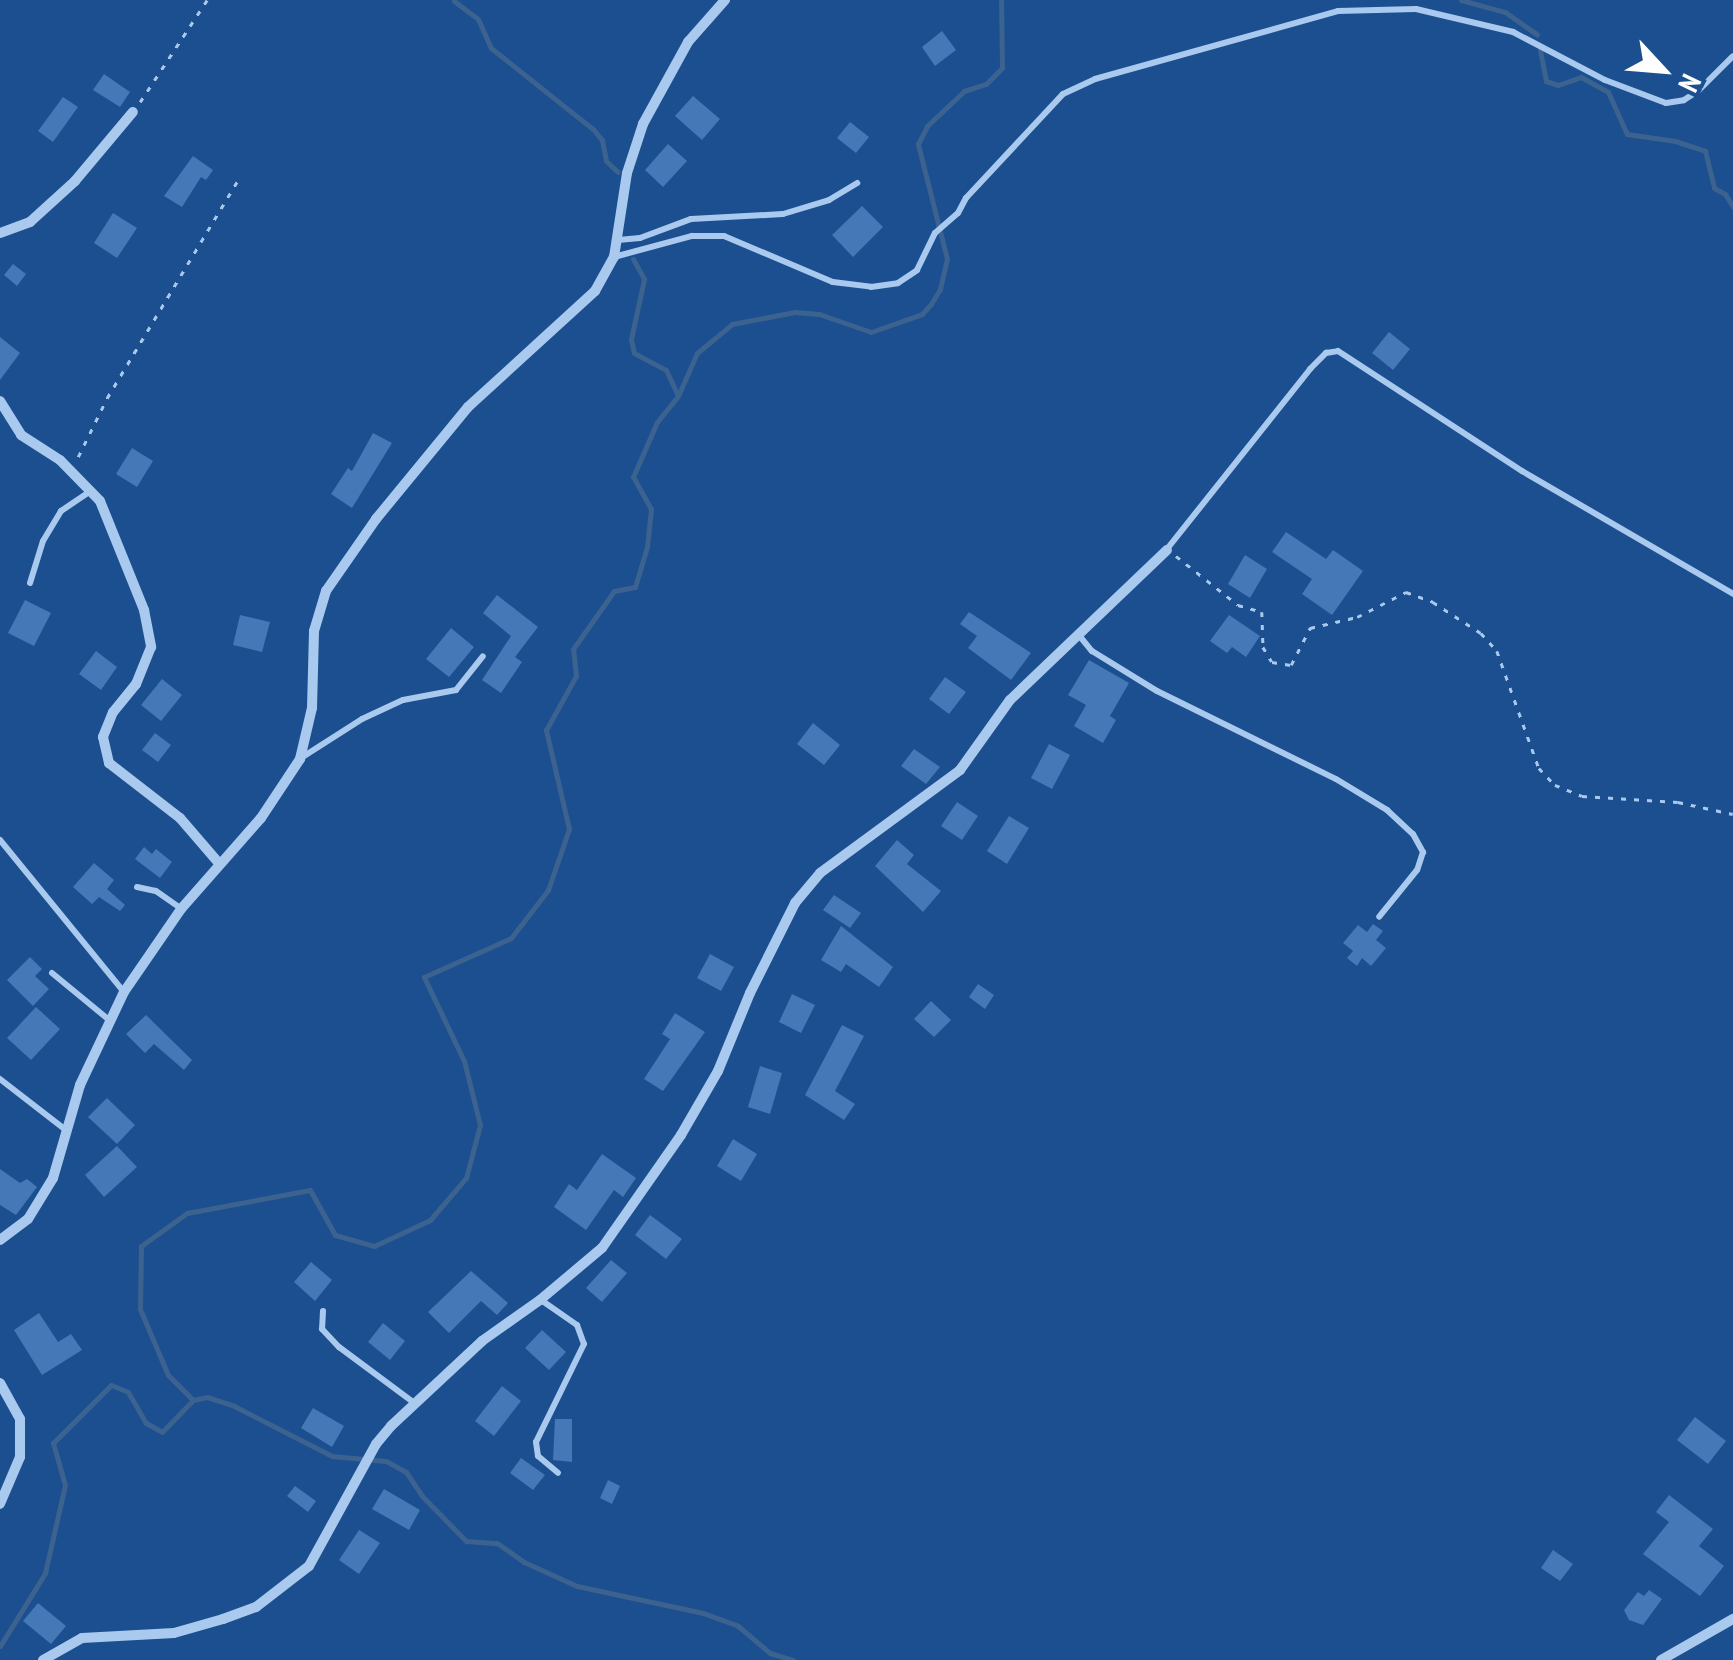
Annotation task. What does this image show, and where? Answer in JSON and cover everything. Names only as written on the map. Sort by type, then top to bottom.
[{"type":"street","points":[[0,1240],[28,1218],[40,1201],[57,1166],[66,1130],[108,1019],[124,992],[181,909],[260,818],[300,759],[312,708],[314,631],[326,591],[376,519],[468,407],[596,291],[614,257],[627,173],[643,124],[688,42],[725,0]]},
{"type":"street","points":[[0,234],[30,222],[75,181],[133,112]]},
{"type":"street","points":[[0,402],[22,435],[71,471],[100,501],[144,610],[151,647],[136,684],[114,712],[103,738],[109,763],[180,818],[218,862]]},
{"type":"street","points":[[43,1660],[82,1638],[174,1633],[256,1607],[309,1566],[373,1450],[413,1402],[482,1340],[540,1300],[602,1248],[681,1135],[718,1071],[750,992],[795,903],[820,873],[960,770],[1010,700],[1167,550]]},
{"type":"street","points":[[0,1383],[20,1419],[20,1457],[0,1504]]},
{"type":"street","points":[[1661,1660],[1733,1619]]},
{"type":"lane","points":[[614,257],[692,236],[724,236],[832,282],[871,287],[898,283],[917,270],[931,240],[1063,94],[1161,59],[1338,12],[1416,10],[1513,32],[1605,80],[1666,103],[1684,100],[1698,91],[1733,56]]},
{"type":"lane","points":[[618,240],[640,238],[692,219],[784,214],[830,200],[857,183]]},
{"type":"lane","points":[[1167,550],[1310,369],[1326,353],[1338,351],[1522,471],[1733,594]]},
{"type":"lane","points":[[30,583],[43,541],[61,512],[90,491]]},
{"type":"lane","points":[[1077,633],[1092,650],[1157,690],[1336,779],[1387,810],[1413,834],[1423,852],[1417,870],[1379,916]]},
{"type":"lane","points":[[300,759],[362,719],[403,700],[456,690],[483,656]]},
{"type":"lane","points":[[0,840],[124,992]]},
{"type":"lane","points":[[137,887],[156,891],[181,909]]},
{"type":"lane","points":[[52,973],[108,1019]]},
{"type":"lane","points":[[0,1079],[66,1130]]},
{"type":"lane","points":[[540,1300],[577,1325],[584,1344],[536,1442],[538,1456],[558,1473]]},
{"type":"lane","points":[[323,1311],[322,1329],[339,1347],[413,1402]]},
{"type":"path","points":[[133,112],[207,0]]},
{"type":"path","points":[[71,471],[107,398],[240,177]]},
{"type":"path","points":[[1167,550],[1238,605],[1262,612],[1263,647],[1272,662],[1291,665],[1310,628],[1357,617],[1406,592],[1433,602],[1481,633],[1496,651],[1539,768],[1554,785],[1582,796],[1678,802],[1733,814]]},
{"type":"building","points":[[942,31],[956,50],[935,66],[922,47]]},
{"type":"building","points":[[104,74],[130,92],[120,107],[93,90]]},
{"type":"building","points":[[693,96],[720,119],[702,140],[675,116]]},
{"type":"building","points":[[63,97],[78,107],[53,142],[38,131]]},
{"type":"building","points":[[850,122],[869,137],[856,153],[837,138]]},
{"type":"building","points":[[668,144],[687,161],[663,187],[645,170]]},
{"type":"building","points":[[193,156],[213,170],[206,180],[201,177],[182,207],[164,196]]},
{"type":"building","points":[[862,206],[883,227],[853,257],[832,235]]},
{"type":"building","points":[[113,213],[137,228],[117,258],[94,243]]},
{"type":"building","points":[[13,264],[26,274],[17,286],[4,275]]},
{"type":"building","points":[[1389,332],[1410,349],[1393,370],[1372,353]]},
{"type":"building","points":[[0,337],[20,353],[0,380]]},
{"type":"building","points":[[373,433],[392,443],[352,508],[331,494],[348,468],[352,471]]},
{"type":"building","points":[[132,448],[153,461],[137,487],[116,474]]},
{"type":"building","points":[[1286,532],[1326,559],[1333,550],[1363,571],[1332,615],[1302,594],[1312,579],[1272,552]]},
{"type":"building","points":[[1245,555],[1267,569],[1250,598],[1228,584]]},
{"type":"building","points":[[497,595],[538,627],[515,657],[522,662],[501,693],[482,680],[511,636],[483,613]]},
{"type":"building","points":[[25,600],[51,613],[34,646],[8,633]]},
{"type":"building","points":[[969,612],[1031,653],[1011,680],[968,648],[977,636],[960,624]]},
{"type":"building","points":[[240,615],[270,622],[262,652],[233,645]]},
{"type":"building","points":[[1229,615],[1260,636],[1246,657],[1232,647],[1227,653],[1210,641]]},
{"type":"building","points":[[451,628],[474,647],[449,677],[426,659]]},
{"type":"building","points":[[96,651],[117,667],[101,690],[79,674]]},
{"type":"building","points":[[1089,660],[1129,683],[1110,716],[1116,720],[1103,743],[1074,726],[1086,705],[1068,695]]},
{"type":"building","points":[[945,677],[966,692],[949,714],[929,699]]},
{"type":"building","points":[[162,679],[182,695],[161,721],[141,705]]},
{"type":"building","points":[[813,723],[840,745],[824,765],[797,744]]},
{"type":"building","points":[[155,733],[171,745],[158,762],[142,750]]},
{"type":"building","points":[[1049,744],[1070,755],[1052,789],[1031,778]]},
{"type":"building","points":[[914,749],[940,767],[926,784],[901,766]]},
{"type":"building","points":[[957,802],[978,816],[962,840],[941,826]]},
{"type":"building","points":[[1009,816],[1029,828],[1007,864],[987,851]]},
{"type":"building","points":[[897,840],[914,855],[907,864],[941,891],[923,912],[875,866]]},
{"type":"building","points":[[144,847],[152,854],[156,849],[172,862],[160,878],[135,859]]},
{"type":"building","points":[[94,863],[114,880],[107,889],[125,905],[120,911],[99,897],[92,904],[73,887]]},
{"type":"building","points":[[834,895],[861,913],[850,928],[823,910]]},
{"type":"building","points":[[1373,924],[1383,931],[1376,940],[1386,948],[1371,966],[1362,958],[1357,966],[1347,958],[1353,951],[1343,943],[1358,925],[1367,932]]},
{"type":"building","points":[[841,926],[893,967],[879,987],[846,964],[841,972],[821,960]]},
{"type":"building","points":[[710,954],[734,967],[721,991],[697,978]]},
{"type":"building","points":[[30,957],[42,969],[35,976],[49,989],[33,1006],[7,980]]},
{"type":"building","points":[[978,984],[994,995],[985,1009],[969,997]]},
{"type":"building","points":[[792,994],[815,1005],[801,1033],[779,1022]]},
{"type":"building","points":[[931,1001],[951,1020],[934,1037],[914,1019]]},
{"type":"building","points":[[36,1007],[60,1029],[31,1060],[7,1038]]},
{"type":"building","points":[[675,1013],[705,1032],[663,1091],[644,1079],[670,1039],[662,1034]]},
{"type":"building","points":[[146,1015],[192,1060],[184,1070],[154,1044],[145,1053],[126,1034]]},
{"type":"building","points":[[842,1025],[864,1036],[835,1091],[855,1104],[844,1120],[805,1095]]},
{"type":"building","points":[[760,1066],[782,1073],[770,1114],[748,1107]]},
{"type":"building","points":[[107,1098],[135,1125],[117,1144],[88,1117]]},
{"type":"building","points":[[733,1139],[757,1154],[741,1181],[717,1166]]},
{"type":"building","points":[[117,1146],[137,1167],[104,1197],[85,1175]]},
{"type":"building","points":[[602,1154],[636,1178],[623,1197],[614,1190],[586,1230],[554,1207],[569,1184],[577,1190]]},
{"type":"building","points":[[0,1169],[20,1183],[27,1179],[37,1187],[16,1215],[0,1205]]},
{"type":"building","points":[[650,1215],[682,1239],[666,1259],[635,1235]]},
{"type":"building","points":[[611,1260],[627,1273],[602,1302],[586,1288]]},
{"type":"building","points":[[311,1262],[332,1280],[315,1301],[294,1282]]},
{"type":"building","points":[[471,1271],[508,1303],[497,1315],[481,1301],[449,1333],[428,1312]]},
{"type":"building","points":[[39,1313],[58,1342],[71,1334],[82,1350],[42,1375],[14,1330]]},
{"type":"building","points":[[383,1323],[405,1341],[390,1360],[368,1342]]},
{"type":"building","points":[[542,1330],[566,1352],[549,1370],[525,1348]]},
{"type":"building","points":[[502,1386],[521,1401],[494,1436],[475,1421]]},
{"type":"building","points":[[313,1408],[344,1426],[332,1447],[301,1428]]},
{"type":"building","points":[[1695,1417],[1726,1441],[1708,1464],[1677,1440]]},
{"type":"building","points":[[555,1419],[572,1419],[572,1462],[553,1460]]},
{"type":"building","points":[[521,1458],[545,1475],[533,1490],[510,1473]]},
{"type":"building","points":[[608,1480],[620,1486],[612,1504],[600,1498]]},
{"type":"building","points":[[295,1486],[316,1501],[308,1512],[287,1496]]},
{"type":"building","points":[[384,1489],[420,1510],[409,1530],[372,1509]]},
{"type":"building","points":[[1669,1495],[1713,1529],[1699,1546],[1724,1566],[1700,1596],[1643,1554],[1669,1522],[1656,1512]]},
{"type":"building","points":[[359,1530],[380,1543],[359,1574],[339,1560]]},
{"type":"building","points":[[1553,1550],[1573,1564],[1560,1581],[1541,1568]]},
{"type":"building","points":[[1649,1590],[1662,1599],[1643,1625],[1629,1620],[1624,1610],[1638,1592],[1644,1596]]},
{"type":"building","points":[[38,1603],[66,1626],[51,1644],[23,1621]]},
{"type":"waterway","points":[[0,1646],[45,1573],[65,1485],[53,1443],[111,1385],[128,1392],[146,1423],[162,1432],[193,1400],[168,1375],[140,1309],[141,1246],[187,1213],[310,1190],[335,1235],[374,1246],[430,1220],[466,1178],[480,1125],[464,1061],[424,977],[511,938],[548,890],[569,829],[546,730],[576,676],[573,649],[614,591],[635,587],[647,547],[651,509],[633,477],[657,422],[678,396],[697,353],[732,324],[795,312],[819,314],[871,332],[922,314],[931,304],[940,289],[947,259],[918,144],[927,126],[964,91],[986,84],[1002,68],[1001,0]]},
{"type":"waterway","points":[[1461,0],[1505,12],[1537,34]]},
{"type":"waterway","points":[[454,1],[478,19],[491,48],[593,129],[602,140],[606,161],[618,172]]},
{"type":"waterway","points":[[1540,50],[1546,81],[1558,85],[1581,77],[1608,92],[1627,134],[1675,141],[1705,151],[1714,188],[1725,194],[1733,207]]},
{"type":"waterway","points":[[633,259],[644,279],[631,339],[634,353],[666,370],[677,394]]},
{"type":"waterway","points":[[193,1400],[207,1397],[234,1406],[332,1456],[386,1461],[406,1472],[422,1496],[466,1541],[497,1543],[524,1562],[577,1586],[703,1613],[738,1626],[770,1653],[793,1660]]}]
